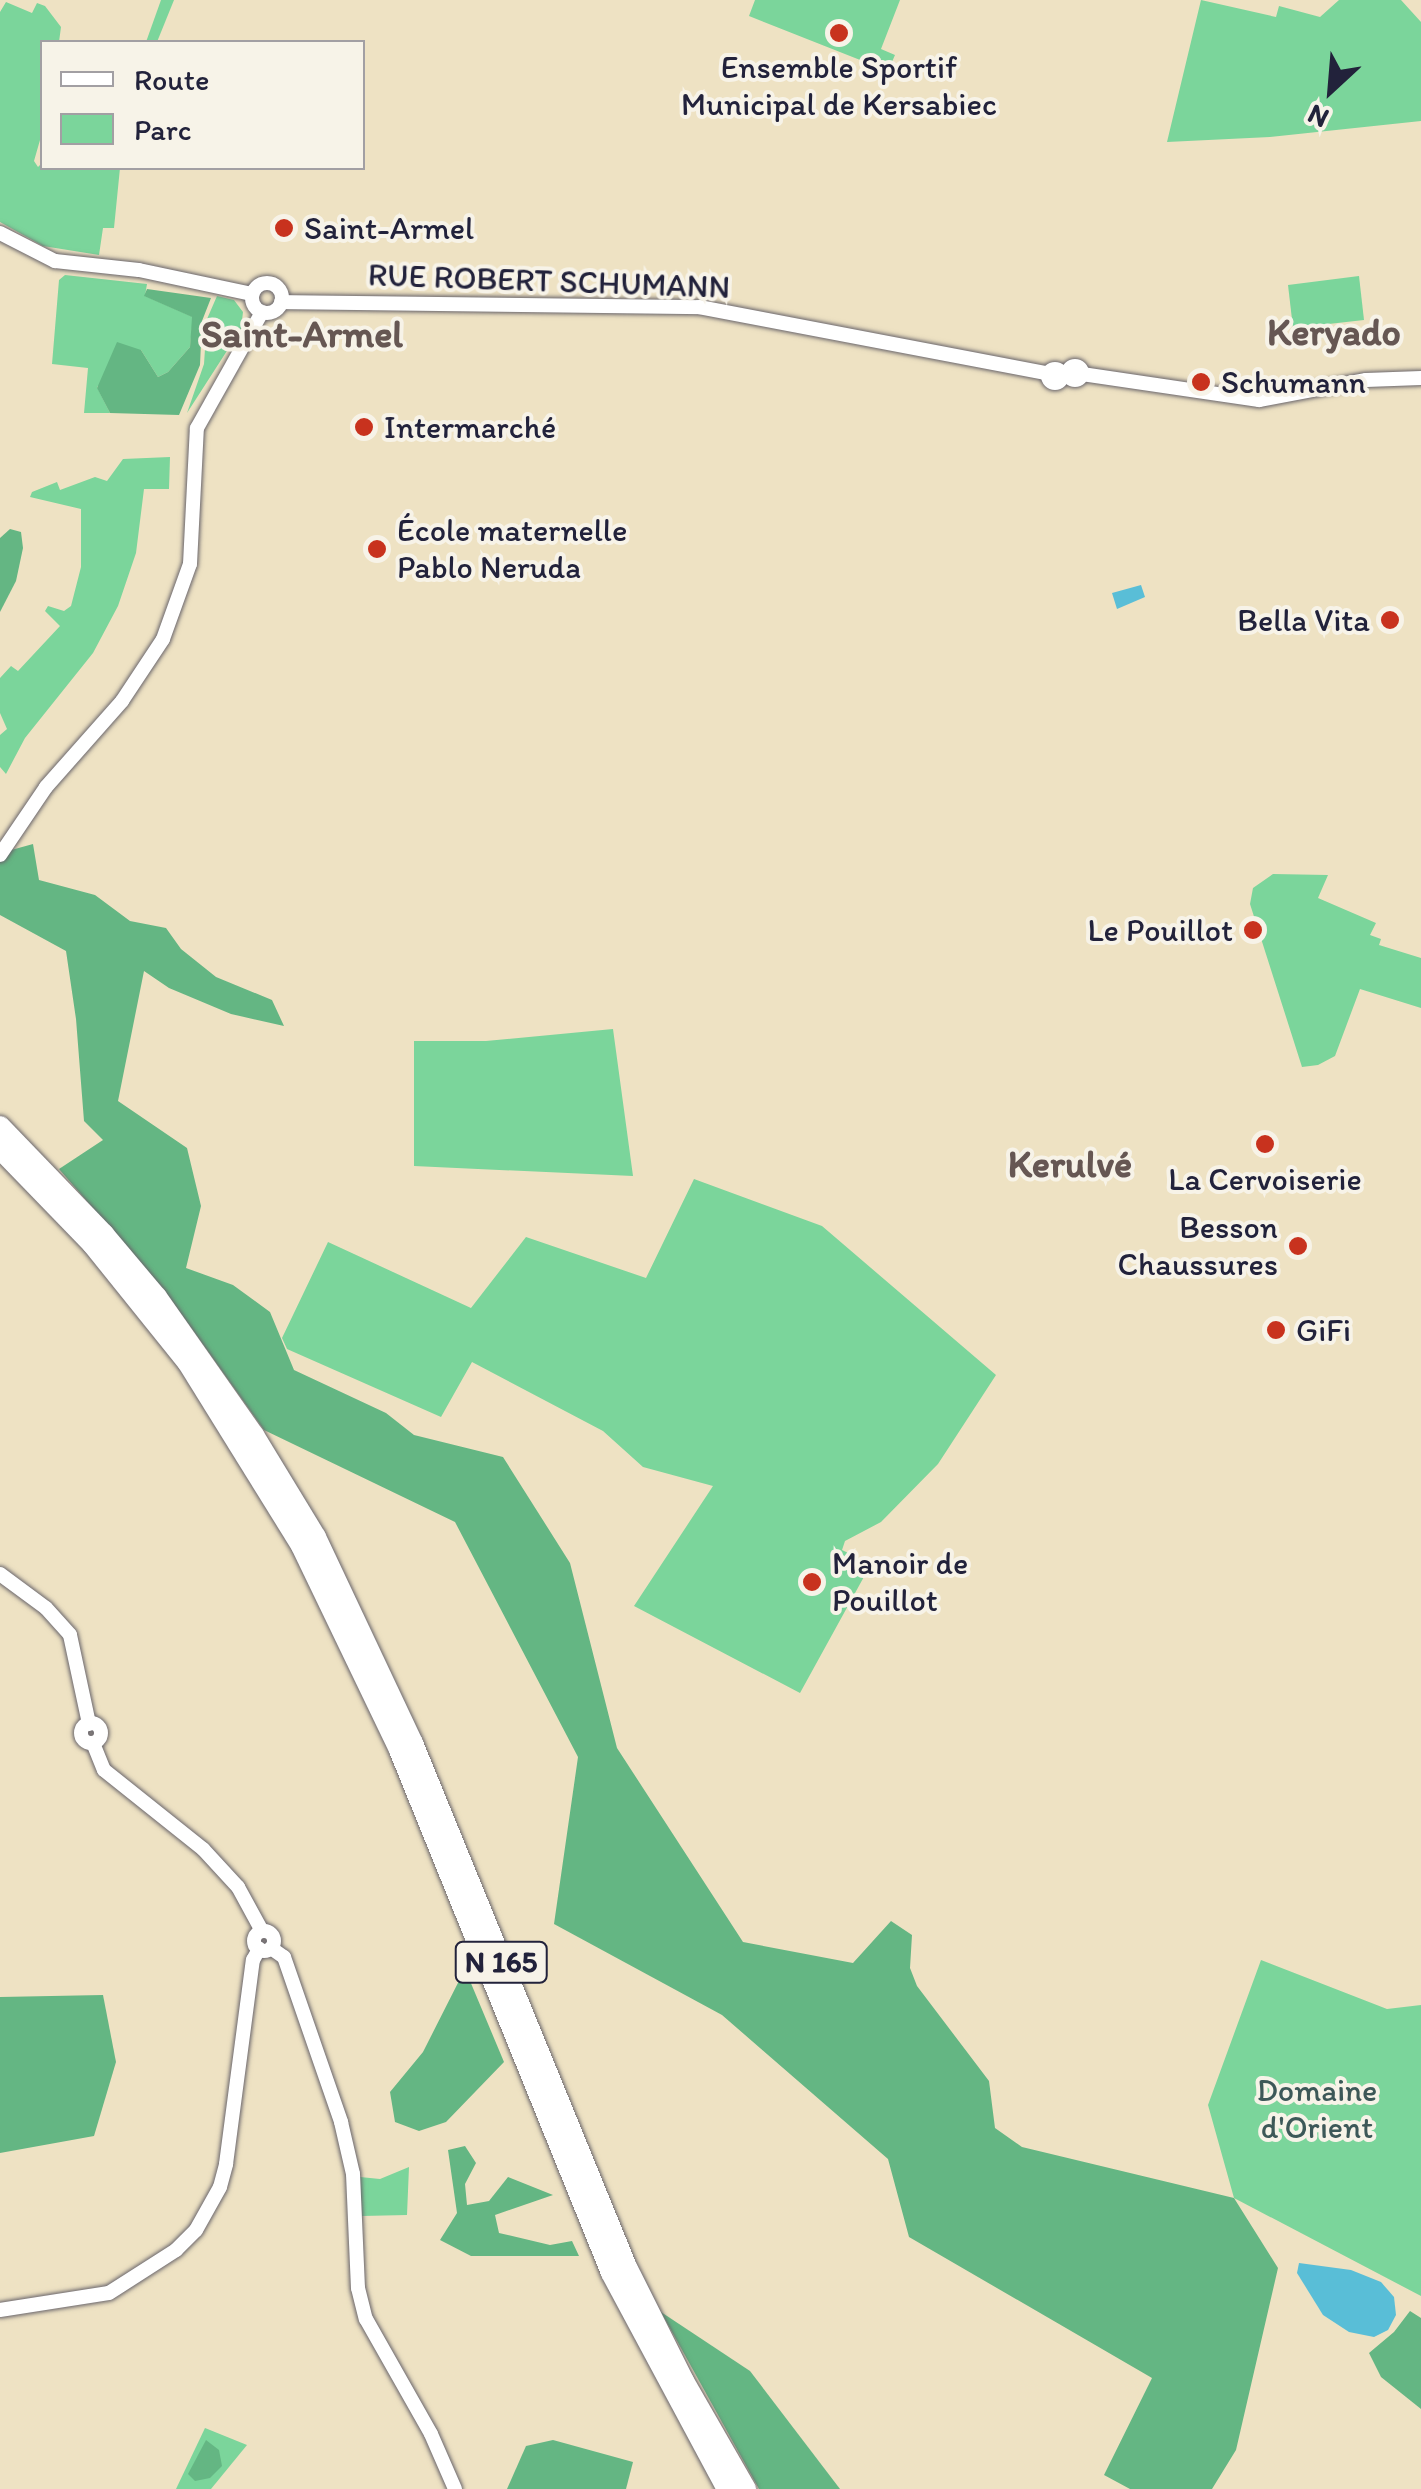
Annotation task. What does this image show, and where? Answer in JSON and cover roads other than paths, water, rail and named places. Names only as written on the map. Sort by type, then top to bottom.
[{"type":"highway","name":"N 165","points":[[0,1126],[104,1234],[167,1311],[254,1435],[316,1538],[413,1743],[627,2268],[684,2381],[746,2489]]},
{"type":"highway","name":"N 165","points":[[0,1149],[92,1244],[187,1362],[302,1546],[398,1750],[611,2273],[727,2489]]},
{"type":"street","points":[[0,232],[16,244],[55,261],[138,270],[252,294]]},
{"type":"street","points":[[270,283],[280,290],[281,302],[274,311],[262,312],[254,307],[252,294],[259,285],[270,283]]},
{"type":"street","name":"RUE ROBERT SCHUMANN","points":[[281,302],[699,307],[1065,375],[1259,400],[1366,380],[1421,378]]},
{"type":"street","points":[[0,855],[46,787],[122,701],[163,639],[190,564],[196,428],[262,312]]},
{"type":"street","points":[[0,1574],[46,1608],[70,1635],[89,1724],[100,1732],[92,1743],[104,1770],[203,1849],[238,1887],[262,1931],[254,1941],[284,1958],[341,2122],[354,2174],[358,2288],[366,2319],[431,2434],[455,2489]]},
{"type":"street","points":[[0,2310],[109,2293],[176,2250],[196,2230],[214,2199],[226,2164],[253,1960],[265,1948]]},
{"type":"water","points":[[1141,585],[1145,597],[1117,609],[1112,593]]},
{"type":"water","points":[[1299,2263],[1351,2270],[1381,2282],[1394,2297],[1396,2315],[1388,2330],[1374,2337],[1349,2332],[1323,2315],[1297,2273]]},
{"type":"place","name":"Ensemble Sportif Municipal de Kersabiec","points":[[839,33]]},
{"type":"place","name":"Saint-Armel","points":[[284,228]]},
{"type":"place","name":"Schumann","points":[[1201,382]]},
{"type":"place","name":"Intermarché","points":[[364,427]]},
{"type":"place","name":"École maternelle Pablo Neruda","points":[[377,549]]},
{"type":"place","name":"Bella Vita","points":[[1390,620]]},
{"type":"place","name":"Le Pouillot","points":[[1253,930]]},
{"type":"place","name":"La Cervoiserie","points":[[1265,1144]]},
{"type":"place","name":"Besson Chaussures","points":[[1298,1246]]},
{"type":"place","name":"GiFi","points":[[1276,1330]]},
{"type":"place","name":"Manoir de Pouillot","points":[[812,1582]]},
{"type":"district","name":"Keryado","points":[[1334,333]]},
{"type":"district","name":"Saint-Armel","points":[[302,335]]},
{"type":"district","name":"Kerulvé","points":[[1070,1165]]},
{"type":"park label","name":"Domaine d'Orient","points":[[1317,2110]]}]
